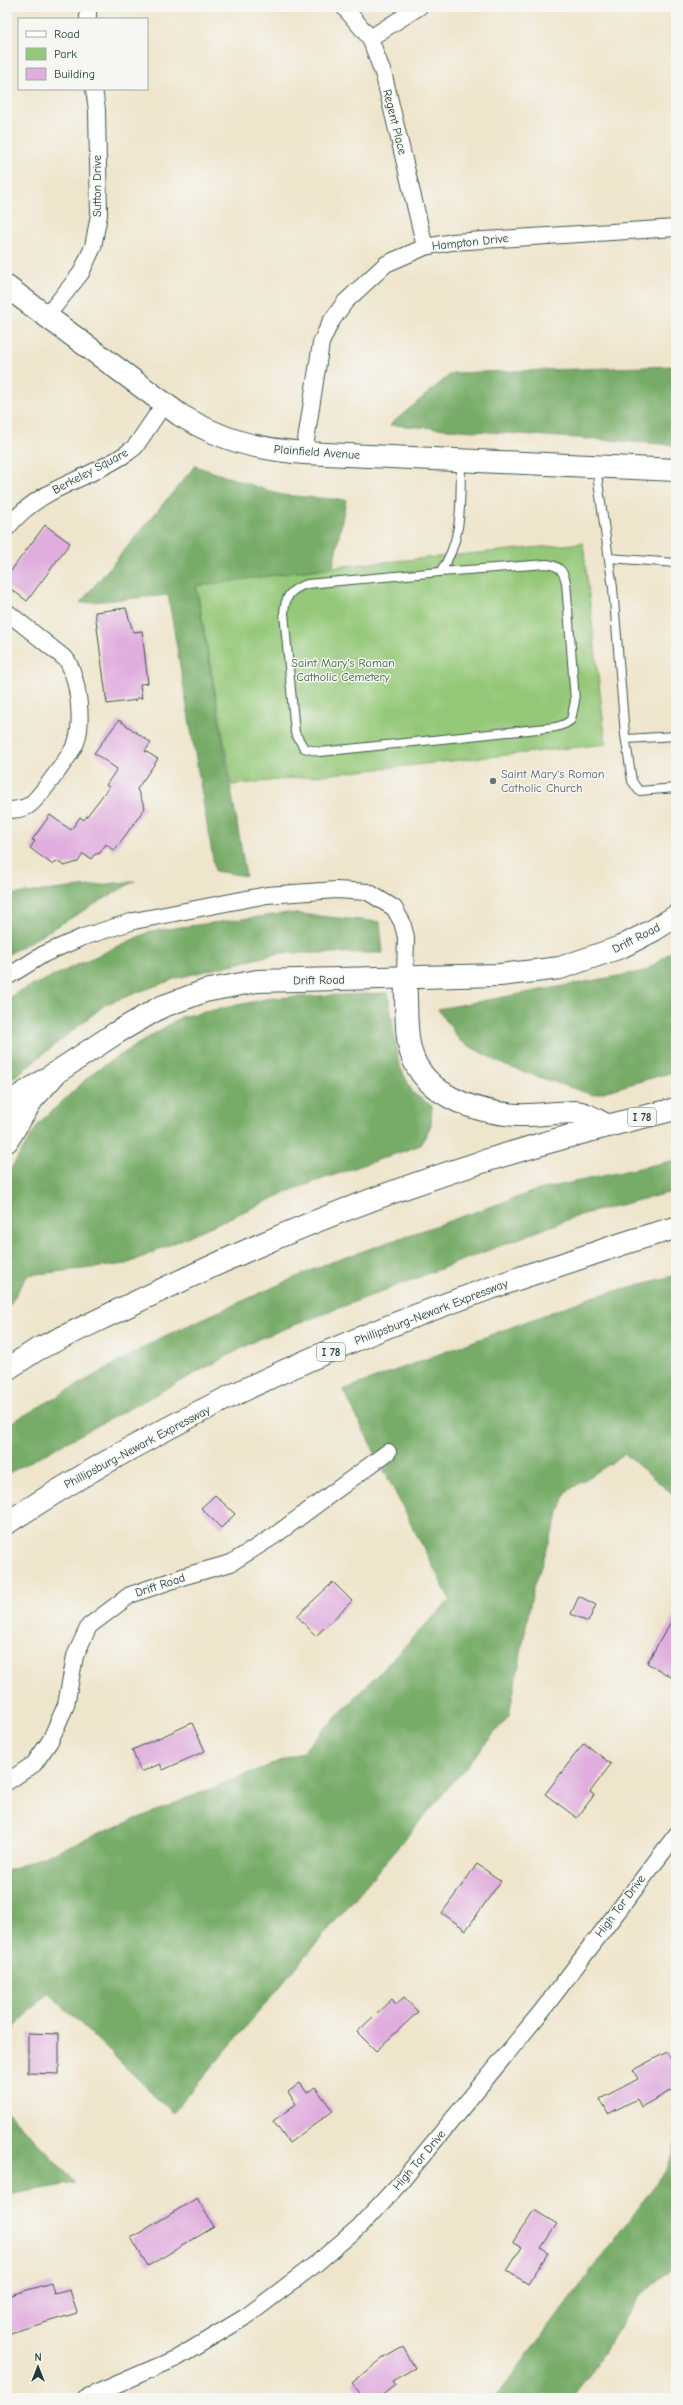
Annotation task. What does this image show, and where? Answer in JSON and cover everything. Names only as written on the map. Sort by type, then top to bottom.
[{"type":"main road","name":"Plainfield Avenue","points":[[7,287],[164,404],[204,430],[230,440],[278,451],[304,453],[676,470]]},
{"type":"main road","name":"Drift Road","points":[[7,1140],[32,1100],[57,1072],[116,1033],[161,1007],[205,991],[257,981],[500,975],[560,968],[620,947],[654,930],[676,916]]},
{"type":"main road","points":[[406,977],[409,1044],[413,1058],[422,1073],[445,1095],[466,1105],[489,1112],[548,1115],[576,1112],[608,1126]]},
{"type":"main road","points":[[7,1104],[57,1072]]},
{"type":"main road","name":"I 78","points":[[7,1368],[38,1349],[247,1250],[370,1201],[471,1166],[608,1126],[676,1109]]},
{"type":"main road","name":"Phillipsburg-Newark Expressway","points":[[7,1523],[104,1462],[168,1428],[286,1371],[488,1288],[676,1228]]},
{"type":"street","points":[[88,7],[88,18]]},
{"type":"street","name":"Regent Place","points":[[344,7],[370,38],[384,76],[425,247]]},
{"type":"street","points":[[370,38],[419,7]]},
{"type":"street","name":"Sutton Drive","points":[[46,317],[81,273],[93,247],[99,214],[97,110],[94,90]]},
{"type":"street","name":"Hampton Drive","points":[[304,453],[321,343],[330,323],[345,302],[386,264],[425,247],[476,240],[676,228]]},
{"type":"street","name":"Berkeley Square","points":[[7,528],[19,513],[38,498],[127,453],[135,447],[164,404]]},
{"type":"street","points":[[7,612],[67,660],[73,671],[77,686],[79,727],[77,741],[70,754],[41,792],[29,805],[7,810]]},
{"type":"street","points":[[7,977],[51,951],[83,937],[134,921],[267,896],[336,890],[368,892],[394,908],[402,922],[406,937],[406,977]]},
{"type":"street","name":"Drift Road","points":[[7,1782],[34,1764],[50,1741],[66,1705],[75,1656],[89,1626],[130,1594],[184,1576],[231,1563],[274,1536],[388,1452]]},
{"type":"street","name":"High Tor Drive","points":[[85,2398],[177,2358],[247,2316],[317,2263],[359,2227],[400,2183],[541,2012],[676,1834]]},
{"type":"lane","points":[[440,572],[547,564],[560,568],[564,573],[566,582],[570,629],[575,701],[571,720],[566,724],[556,727],[328,752],[312,752],[304,748],[295,733],[284,613],[288,594],[296,587],[307,584],[440,572],[449,560],[456,542],[459,523],[461,460]]},
{"type":"lane","points":[[596,467],[609,558],[626,739],[632,782],[639,791],[676,788]]},
{"type":"lane","points":[[609,558],[676,563]]},
{"type":"lane","points":[[626,739],[676,736]]},
{"type":"green space","points":[[676,366],[676,445],[390,425],[452,373]]},
{"type":"green space","points":[[195,466],[281,495],[346,500],[333,567],[196,586],[246,876],[215,871],[168,595],[80,603]]},
{"type":"green space","name":"Saint Mary's Roman Catholic Cemetery","points":[[583,543],[606,744],[232,785],[196,585],[333,567]]},
{"type":"green space","points":[[135,881],[7,955],[7,895]]},
{"type":"green space","points":[[288,913],[380,922],[383,953],[280,953],[177,978],[106,1004],[7,1083],[7,1000],[16,993],[151,931]]},
{"type":"green space","points":[[676,948],[676,1071],[593,1095],[506,1066],[460,1041],[438,1009],[645,971]]},
{"type":"green space","points":[[388,993],[399,1065],[413,1093],[432,1106],[431,1125],[421,1145],[294,1189],[127,1264],[28,1275],[7,1309],[8,1173],[40,1122],[95,1071],[181,1017],[271,998]]},
{"type":"green space","points":[[676,1160],[676,1191],[580,1215],[261,1338],[7,1474],[7,1425],[162,1337],[323,1265],[538,1190]]},
{"type":"green space","points":[[676,1275],[676,1497],[625,1454],[566,1492],[533,1590],[509,1716],[173,2113],[48,1992],[7,2036],[7,1871],[302,1752],[450,1600],[343,1390],[592,1297]]},
{"type":"green space","points":[[7,2111],[76,2183],[7,2195]]},
{"type":"green space","points":[[676,2141],[676,2266],[641,2295],[574,2398],[495,2398],[667,2169]]},
{"type":"building","points":[[45,525],[70,543],[27,601],[7,586],[7,576]]},
{"type":"building","points":[[126,608],[133,632],[142,631],[148,683],[140,684],[142,698],[107,704],[95,612]]},
{"type":"building","points":[[119,720],[151,743],[145,751],[158,759],[137,789],[145,808],[114,851],[106,844],[100,853],[94,855],[91,859],[83,854],[78,862],[64,866],[57,861],[53,865],[30,848],[35,841],[32,840],[50,815],[71,830],[80,817],[84,820],[109,787],[106,785],[117,769],[94,753]]},
{"type":"building","points":[[215,1495],[235,1514],[221,1528],[201,1508]]},
{"type":"building","points":[[333,1582],[352,1601],[316,1636],[297,1616]]},
{"type":"building","points":[[579,1596],[596,1605],[588,1622],[571,1614]]},
{"type":"building","points":[[676,1613],[676,1680],[647,1663]]},
{"type":"building","points":[[192,1723],[205,1751],[163,1770],[160,1764],[141,1772],[132,1750]]},
{"type":"building","points":[[584,1743],[611,1764],[590,1792],[594,1795],[577,1818],[545,1794]]},
{"type":"building","points":[[477,1864],[501,1881],[466,1930],[442,1913]]},
{"type":"building","points":[[404,1997],[418,2012],[376,2051],[357,2032],[392,1999],[396,2004]]},
{"type":"building","points":[[28,2033],[59,2034],[59,2074],[28,2073]]},
{"type":"building","points":[[667,2052],[676,2069],[676,2088],[641,2107],[637,2099],[608,2114],[600,2099],[638,2079],[633,2070]]},
{"type":"building","points":[[300,2083],[307,2093],[315,2087],[333,2111],[289,2143],[273,2121],[296,2104],[288,2092]]},
{"type":"building","points":[[197,2198],[214,2227],[148,2266],[131,2238]]},
{"type":"building","points":[[534,2210],[557,2224],[541,2248],[548,2253],[528,2284],[507,2271],[522,2247],[513,2242]]},
{"type":"building","points":[[51,2283],[54,2294],[70,2290],[77,2313],[7,2334],[7,2296]]},
{"type":"building","points":[[403,2347],[415,2368],[392,2381],[395,2385],[379,2398],[364,2398],[352,2383],[382,2359]]},
{"type":"place","name":"Saint Mary's Roman Catholic Church","points":[[493,781]]}]
